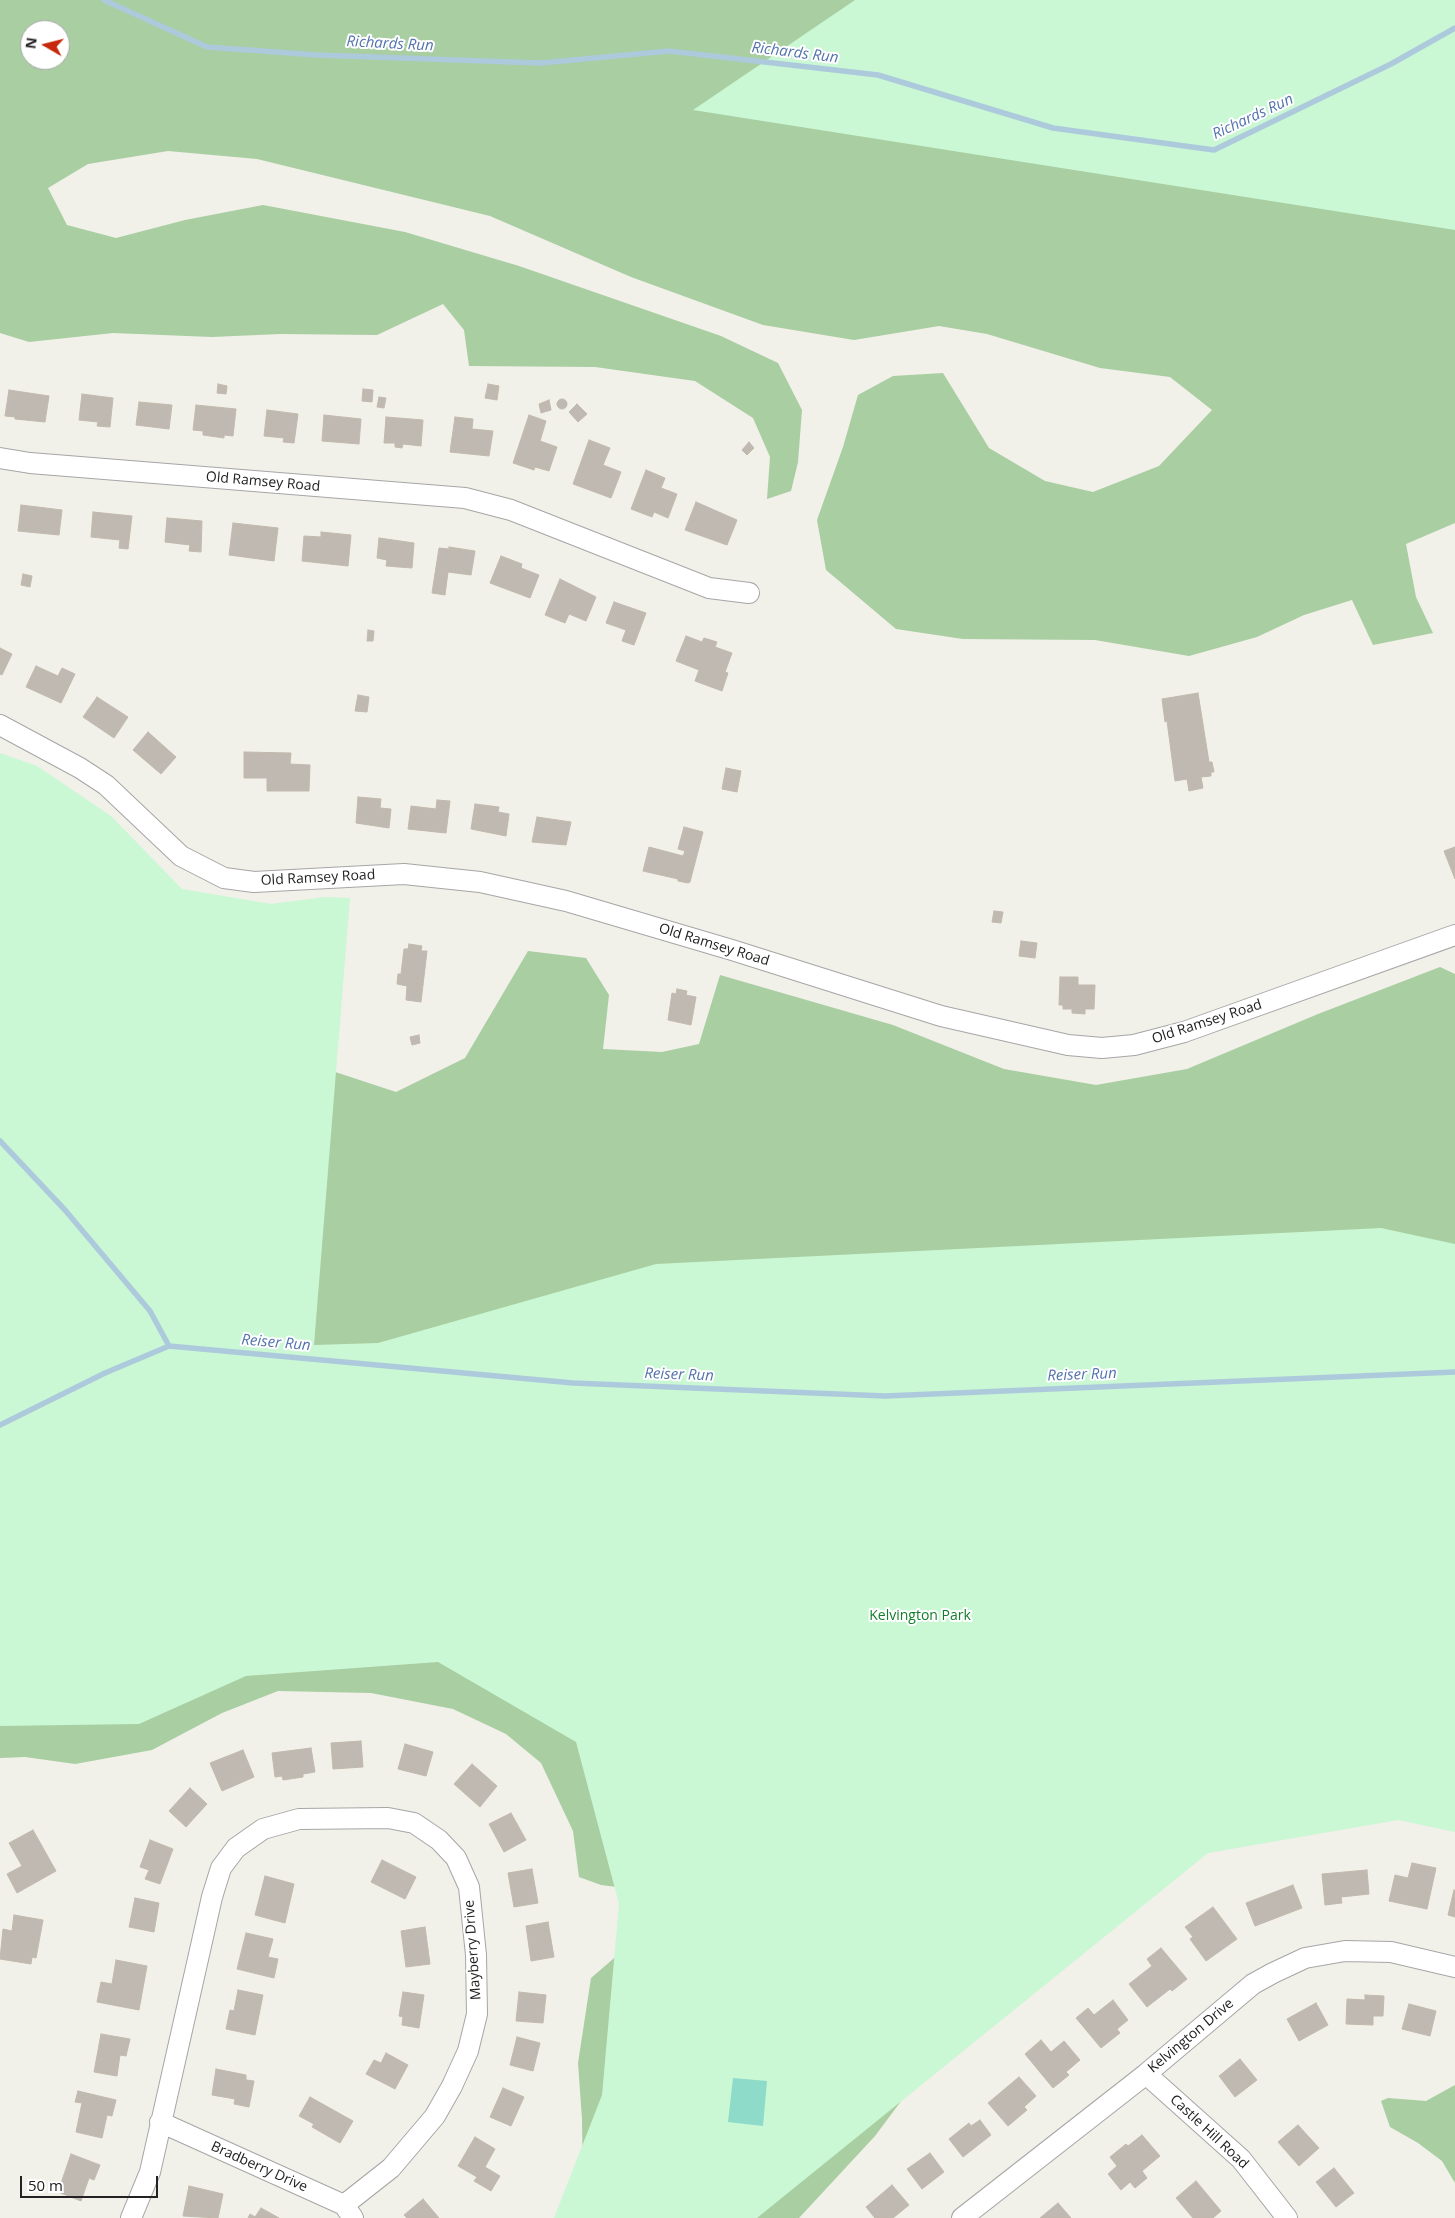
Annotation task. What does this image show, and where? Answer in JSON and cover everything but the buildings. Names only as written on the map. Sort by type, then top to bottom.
[{"type":"street","name":"Old Ramsey Road","points":[[0,458],[30,463],[465,498],[510,510],[709,588],[749,593]]},
{"type":"street","name":"Old Ramsey Road","points":[[0,725],[80,768],[106,785],[181,856],[199,867],[224,878],[254,882],[404,874],[480,882],[566,901],[732,950],[941,1016],[1068,1045],[1102,1048],[1134,1045],[1184,1032],[1455,935]]},
{"type":"street","name":"Mayberry Drive","points":[[131,2218],[150,2172],[212,1897],[221,1868],[236,1848],[263,1829],[299,1819],[388,1818],[414,1823],[439,1840],[456,1858],[469,1887],[476,1955],[477,2014],[468,2052],[435,2116],[392,2168],[348,2212]]},
{"type":"street","name":"Kelvington Drive","points":[[965,2217],[1146,2074],[1252,1984],[1306,1958],[1345,1951],[1391,1952],[1455,1967]]},
{"type":"street","name":"Castle Hill Road","points":[[1146,2074],[1241,2159],[1288,2218]]},
{"type":"street","name":"Bradberry Drive","points":[[160,2122],[348,2212]]},
{"type":"green space","points":[[0,0],[1455,0],[1455,523],[1406,544],[1416,597],[1433,633],[1373,645],[1352,600],[1304,615],[1257,637],[1189,656],[1095,640],[963,639],[896,629],[826,570],[817,520],[843,447],[858,395],[893,376],[943,373],[989,448],[1045,481],[1093,492],[1159,466],[1212,410],[1170,377],[1100,368],[987,334],[939,326],[854,340],[763,325],[631,277],[490,216],[257,159],[168,151],[88,164],[48,188],[67,225],[116,238],[185,220],[263,205],[405,232],[519,266],[721,336],[778,363],[802,410],[798,462],[791,491],[767,499],[770,457],[753,418],[695,381],[595,367],[469,366],[464,330],[443,304],[377,335],[280,334],[212,337],[113,333],[29,342],[0,333]]},
{"type":"green space","points":[[855,0],[1455,0],[1455,230],[693,110]]},
{"type":"green space","name":"Kelvington Park","points":[[0,753],[37,766],[111,816],[182,889],[271,904],[325,897],[350,898],[314,1345],[378,1343],[656,1264],[1381,1228],[1455,1244],[1455,1832],[1398,1820],[1208,1853],[757,2218],[554,2218],[602,2095],[619,1904],[576,1742],[438,1662],[246,1676],[139,1724],[0,1726]]},
{"type":"green space","name":"Kelvington Park","points":[[0,765],[311,1064],[396,1092],[465,1058],[528,951],[586,958],[609,995],[603,1049],[662,1052],[699,1044],[720,975],[893,1025],[1004,1069],[1096,1085],[1187,1069],[1318,1014],[1440,967],[1455,974],[1455,1802],[1219,1834],[928,2065],[875,2136],[799,2218],[748,2218],[583,2191],[582,2119],[578,2063],[591,1978],[641,1935],[633,1889],[601,1885],[579,1877],[573,1831],[541,1763],[506,1734],[453,1709],[371,1693],[278,1691],[222,1713],[152,1750],[75,1764],[25,1757],[0,1758]]},
{"type":"green space","points":[[733,2078],[767,2081],[763,2126],[728,2122]]},
{"type":"green space","points":[[1455,2085],[1455,2183],[1442,2161],[1418,2143],[1390,2127],[1381,2101],[1388,2098],[1426,2101]]},
{"type":"waterway","name":"Richards Run","points":[[104,0],[207,47],[317,55],[541,63],[669,51],[878,75],[1053,128],[1214,150],[1391,64],[1455,28]]},
{"type":"waterway","name":"Reiser Run","points":[[0,1141],[65,1210],[150,1311],[169,1346]]},
{"type":"waterway","name":"Reiser Run","points":[[0,1425],[105,1373],[169,1346],[573,1383],[885,1396],[1455,1372]]}]
